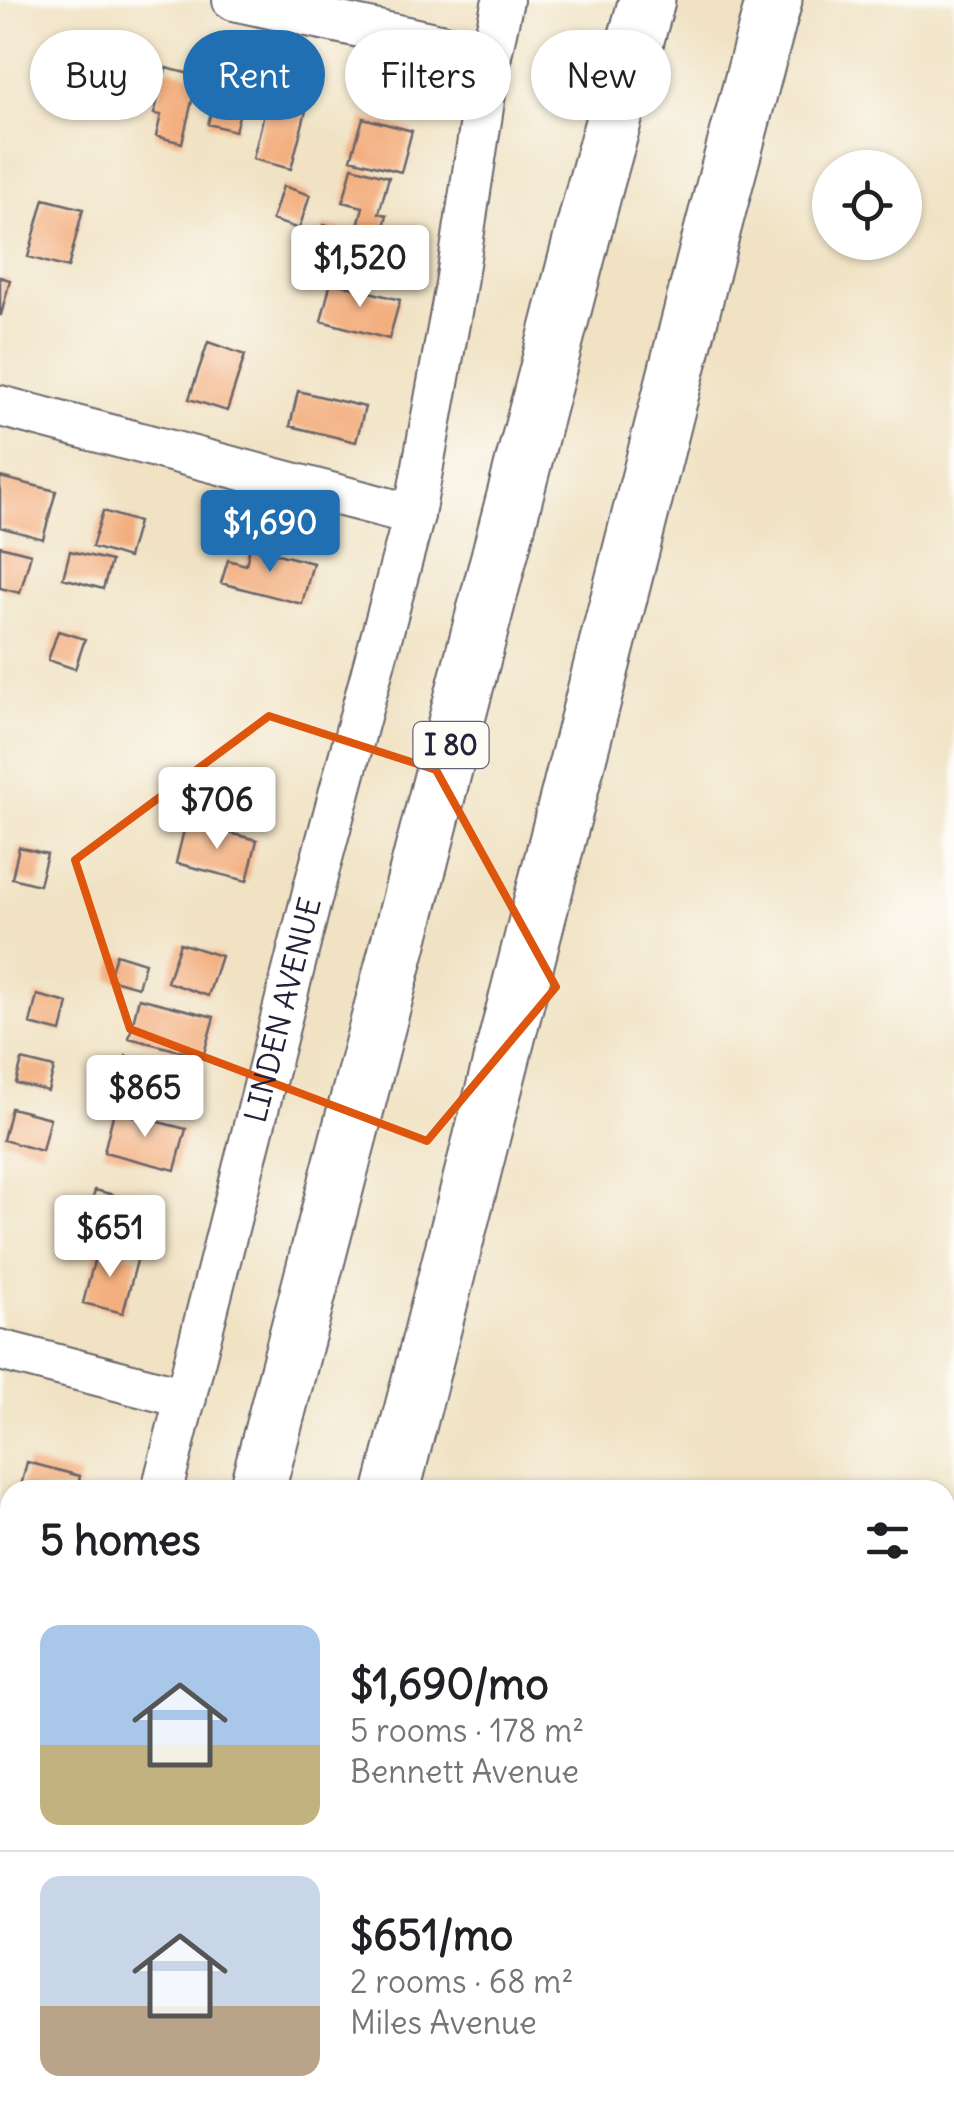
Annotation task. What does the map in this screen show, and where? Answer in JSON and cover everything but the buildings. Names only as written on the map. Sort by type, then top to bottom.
[{"type":"highway","name":"I 80","points":[[260,1480],[647,0]]},
{"type":"highway","points":[[395,1480],[774,0]]},
{"type":"street","points":[[232,0],[373,30]]},
{"type":"street","name":"LINDEN AVENUE","points":[[497,30],[504,0]]},
{"type":"street","name":"LINDEN AVENUE","points":[[165,1480],[314,888],[414,515],[481,120]]},
{"type":"street","points":[[0,406],[414,515]]},
{"type":"street","points":[[0,1350],[186,1398]]},
{"type":"highlighted area","points":[[269,716],[436,770],[556,987],[427,1141],[130,1029],[75,860]]}]
